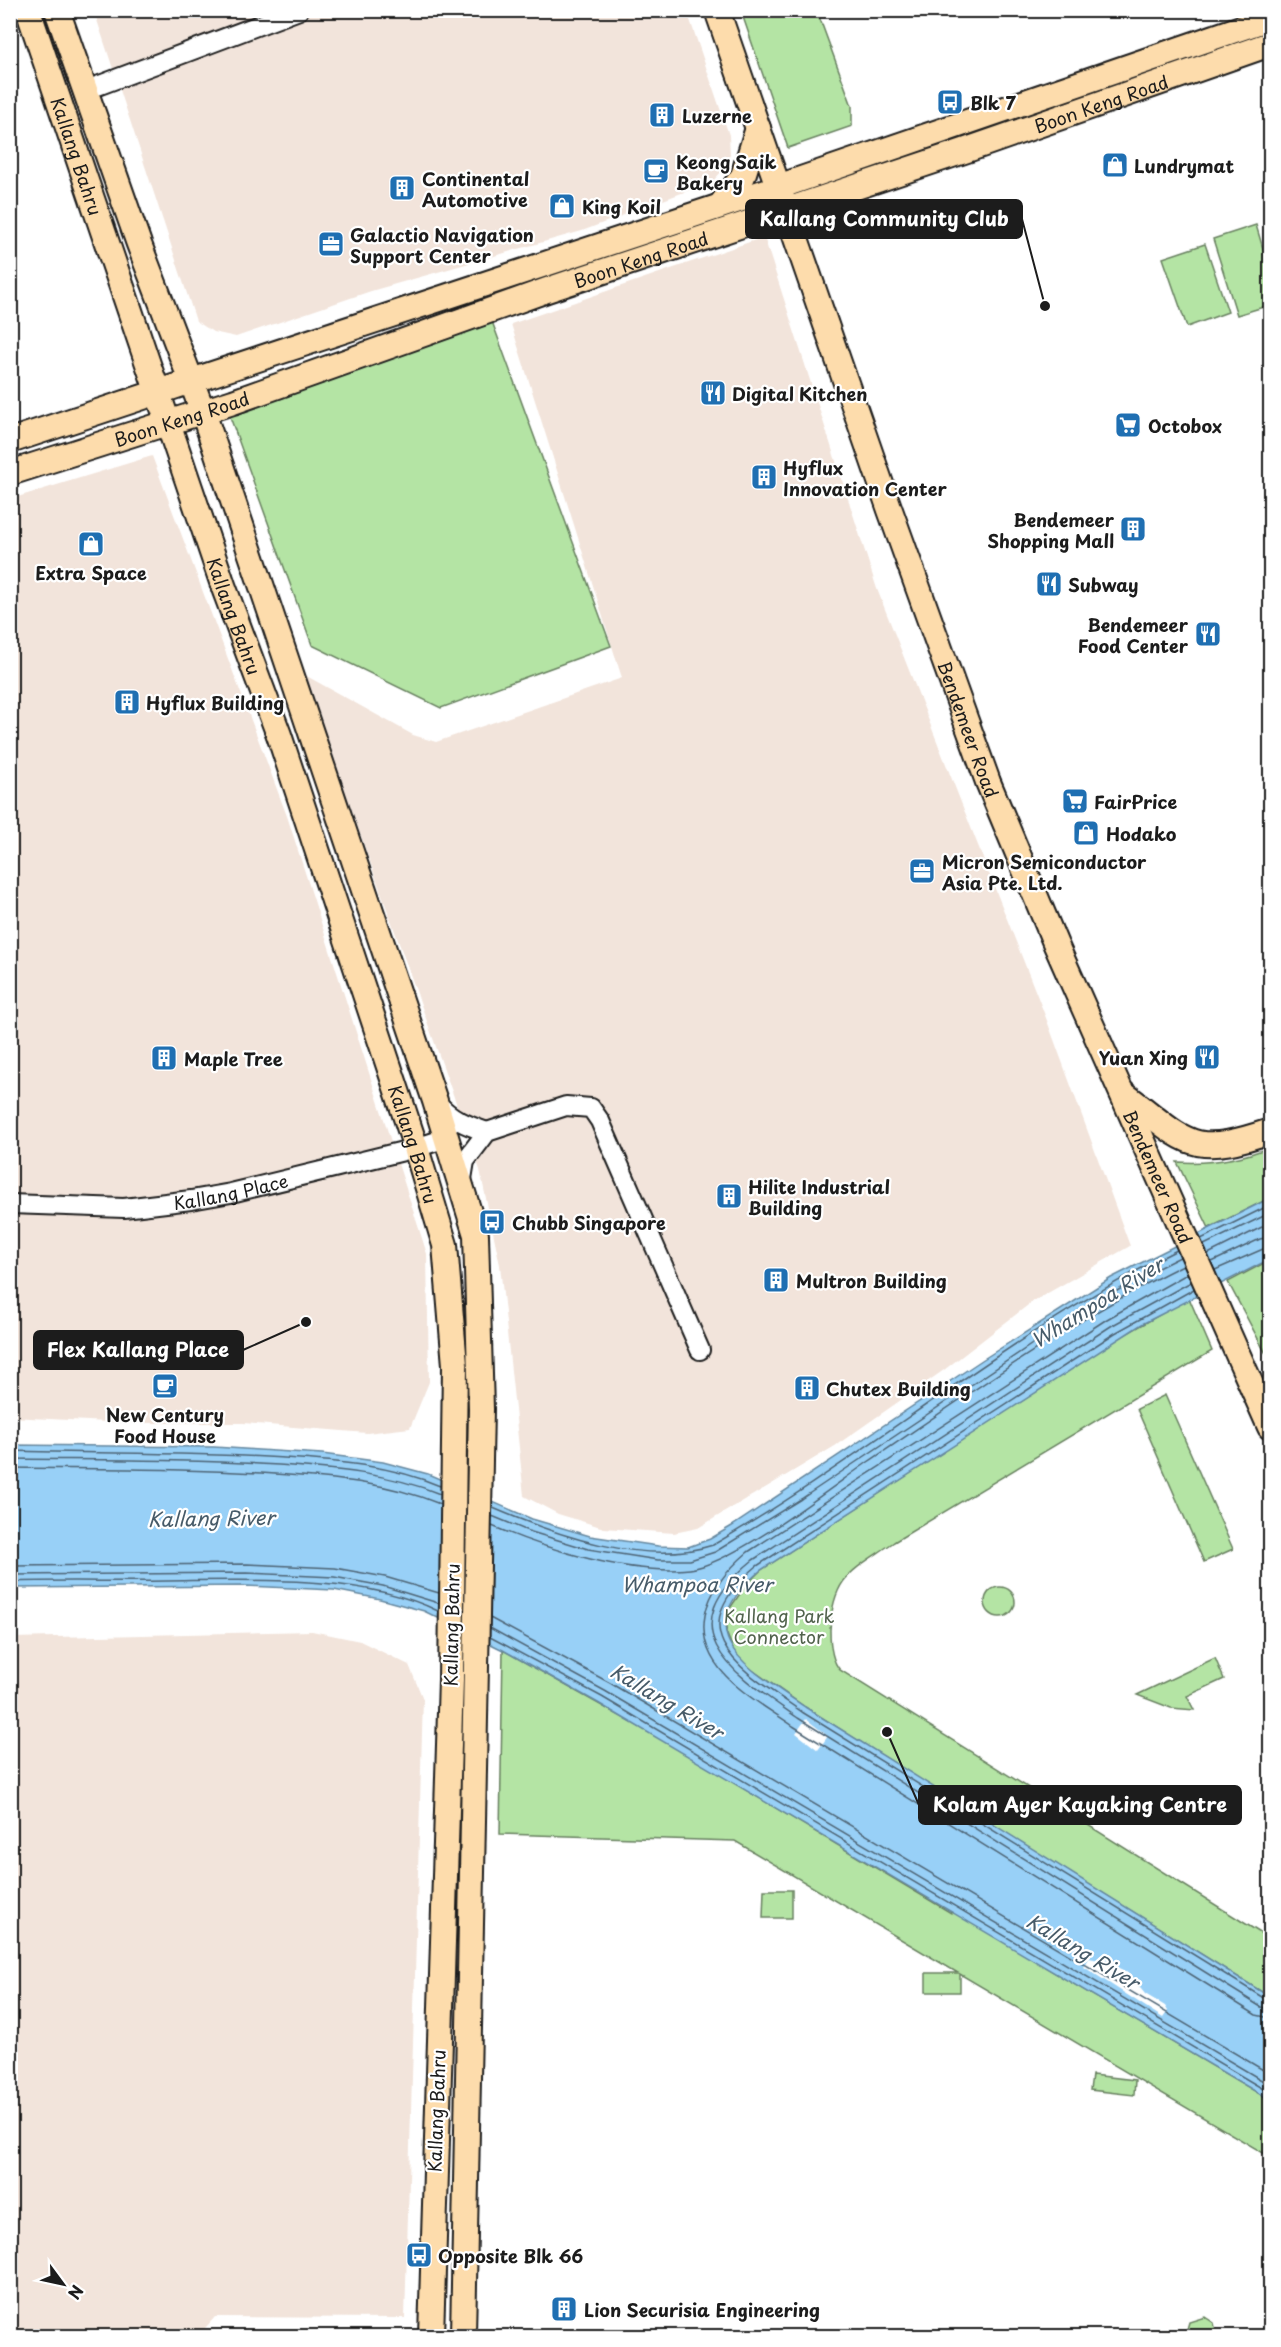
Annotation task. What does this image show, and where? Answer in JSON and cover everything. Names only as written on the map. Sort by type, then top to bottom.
[{"type":"main road","name":"Kallang Bahru","points":[[28,10],[224,588],[279,735],[416,1148],[445,1245],[455,1365],[451,1679],[431,2337]]},
{"type":"main road","name":"Kallang Bahru","points":[[57,10],[84,92],[202,412],[435,1101],[476,1235],[480,1456],[464,2337]]},
{"type":"main road","name":"Bendemeer Road","points":[[717,10],[785,210],[988,782],[1185,1237],[1270,1426]]},
{"type":"main road","name":"Boon Keng Road","points":[[10,441],[192,383],[778,187],[1270,18]]},
{"type":"main road","name":"Boon Keng Road","points":[[10,473],[202,412],[537,293],[1270,44]]},
{"type":"main road","points":[[720,206],[743,176],[758,128]]},
{"type":"main road","points":[[1122,1092],[1192,1144],[1230,1144],[1270,1131]]},
{"type":"street","points":[[84,92],[299,10]]},
{"type":"street","name":"Kallang Bahru","points":[[435,1101],[449,1116],[460,1123],[487,1132],[465,1161],[461,1186]]},
{"type":"street","points":[[487,1132],[566,1106],[591,1108],[600,1121],[700,1350]]},
{"type":"street","name":"Kallang Place","points":[[10,1204],[124,1208],[191,1200],[231,1193],[416,1148],[446,1138]]},
{"type":"shaded area","points":[[94,11],[687,11],[729,135],[730,155],[723,170],[713,181],[582,231],[371,291],[236,337],[213,332],[196,321]]},
{"type":"shaded area","points":[[764,237],[877,589],[1046,1018],[1130,1246],[1032,1302],[944,1370],[835,1446],[698,1528],[674,1533],[604,1528],[558,1514],[524,1496],[500,1265],[480,1170],[303,674],[413,735],[436,742],[622,678],[511,324]]},
{"type":"shaded area","points":[[152,456],[287,816],[427,1254],[429,1382],[410,1428],[367,1433],[243,1423],[127,1423],[11,1417],[11,499]]},
{"type":"shaded area","points":[[312,1631],[360,1641],[409,1665],[423,1699],[405,2318],[215,2317],[198,2336],[11,2336],[11,1638]]},
{"type":"green space","points":[[741,11],[817,11],[852,106],[852,126],[788,148]]},
{"type":"green space","points":[[1256,225],[1270,272],[1270,305],[1237,315],[1213,239]]},
{"type":"green space","points":[[1205,244],[1228,312],[1187,327],[1163,258]]},
{"type":"green space","points":[[490,316],[611,646],[441,708],[312,645],[229,414]]},
{"type":"green space","points":[[1270,1147],[1270,1198],[1209,1228],[1177,1162],[1224,1160]]},
{"type":"green space","points":[[1270,1260],[1270,1335],[1265,1352],[1228,1282]]},
{"type":"green space","name":"Kallang Park Connector","points":[[1189,1298],[1212,1351],[894,1542],[857,1568],[848,1576],[836,1597],[830,1630],[831,1646],[833,1657],[840,1670],[1270,1939],[1270,1997],[1009,1835],[1045,1967],[1270,2100],[1270,2157],[960,1974],[960,1992],[926,1992],[926,1973],[958,1973],[735,1841],[500,1834],[503,1650],[659,1738],[951,1913],[1002,1831],[805,1707],[748,1667],[735,1654],[726,1632],[728,1611],[746,1585],[761,1570],[1119,1338]]},
{"type":"green space","points":[[1165,1395],[1233,1549],[1204,1562],[1137,1409]]},
{"type":"green space","points":[[1000,1587],[1006,1588],[1014,1596],[1014,1608],[1006,1616],[1000,1617],[994,1616],[986,1608],[985,1602],[986,1596],[994,1588]]},
{"type":"green space","points":[[1215,1658],[1224,1679],[1187,1696],[1194,1710],[1171,1708],[1137,1695]]},
{"type":"green space","points":[[764,1890],[792,1890],[792,1918],[763,1918]]},
{"type":"green space","points":[[1092,2075],[1135,2080],[1134,2095],[1090,2090]]},
{"type":"green space","points":[[1205,2317],[1214,2323],[1217,2336],[1185,2336],[1189,2322]]},
{"type":"water","points":[[1270,1198],[1270,1259],[1142,1324],[761,1570],[738,1593],[727,1614],[726,1632],[733,1649],[746,1664],[805,1707],[1270,1997],[1270,2100],[598,1703],[503,1650],[424,1611],[334,1590],[246,1586],[11,1588],[10,1445],[214,1447],[322,1454],[383,1462],[428,1474],[532,1519],[590,1536],[658,1546],[688,1547],[710,1539],[732,1526],[982,1360],[1111,1278]]},
{"type":"pier","points":[[806,1719],[828,1736],[818,1750],[796,1733]]},
{"type":"pier","points":[[1089,1958],[1108,1962],[1128,1973],[1145,1994],[1165,2006],[1168,2011],[1163,2018],[1084,1967]]},
{"type":"place","name":"Blk 7","points":[[950,102]]},
{"type":"place","name":"Luzerne","points":[[662,115]]},
{"type":"place","name":"Lundrymat","points":[[1115,165]]},
{"type":"place","name":"Keong Saik Bakery","points":[[656,171]]},
{"type":"place","name":"Continental Automotive","points":[[402,188]]},
{"type":"place","name":"King Koil","points":[[562,206]]},
{"type":"place","name":"Galactio Navigation Support Center","points":[[331,244]]},
{"type":"place","name":"Kallang Community Club","points":[[1045,306]]},
{"type":"place","name":"Digital Kitchen","points":[[713,393]]},
{"type":"place","name":"Octobox","points":[[1128,425]]},
{"type":"place","name":"Hyflux Innovation Center","points":[[764,477]]},
{"type":"place","name":"Bendemeer Shopping Mall","points":[[1133,529]]},
{"type":"place","name":"Extra Space","points":[[91,544]]},
{"type":"place","name":"Subway","points":[[1049,584]]},
{"type":"place","name":"Bendemeer Food Center","points":[[1208,634]]},
{"type":"place","name":"Hyflux Building","points":[[127,702]]},
{"type":"place","name":"FairPrice","points":[[1075,801]]},
{"type":"place","name":"Hodako","points":[[1086,833]]},
{"type":"place","name":"Micron Semiconductor Asia Pte. Ltd.","points":[[922,871]]},
{"type":"place","name":"Yuan Xing","points":[[1207,1057]]},
{"type":"place","name":"Maple Tree","points":[[164,1058]]},
{"type":"place","name":"Hilite Industrial Building","points":[[729,1196]]},
{"type":"place","name":"Chubb Singapore","points":[[492,1222]]},
{"type":"place","name":"Multron Building","points":[[776,1280]]},
{"type":"place","name":"Flex Kallang Place","points":[[306,1322]]},
{"type":"place","name":"New Century Food House","points":[[165,1386]]},
{"type":"place","name":"Chutex Building","points":[[807,1388]]},
{"type":"place","name":"Kolam Ayer Kayaking Centre","points":[[887,1732]]},
{"type":"place","name":"Opposite Blk 66","points":[[419,2255]]},
{"type":"place","name":"Lion Securisia Engineering","points":[[564,2309]]},
{"type":"water label","name":"Whampoa River","points":[[1097,1302]]},
{"type":"water label","name":"Kallang River","points":[[211,1518]]},
{"type":"water label","name":"Whampoa River","points":[[697,1584]]},
{"type":"water label","name":"Kallang River","points":[[667,1701]]},
{"type":"water label","name":"Kallang River","points":[[1083,1951]]}]
